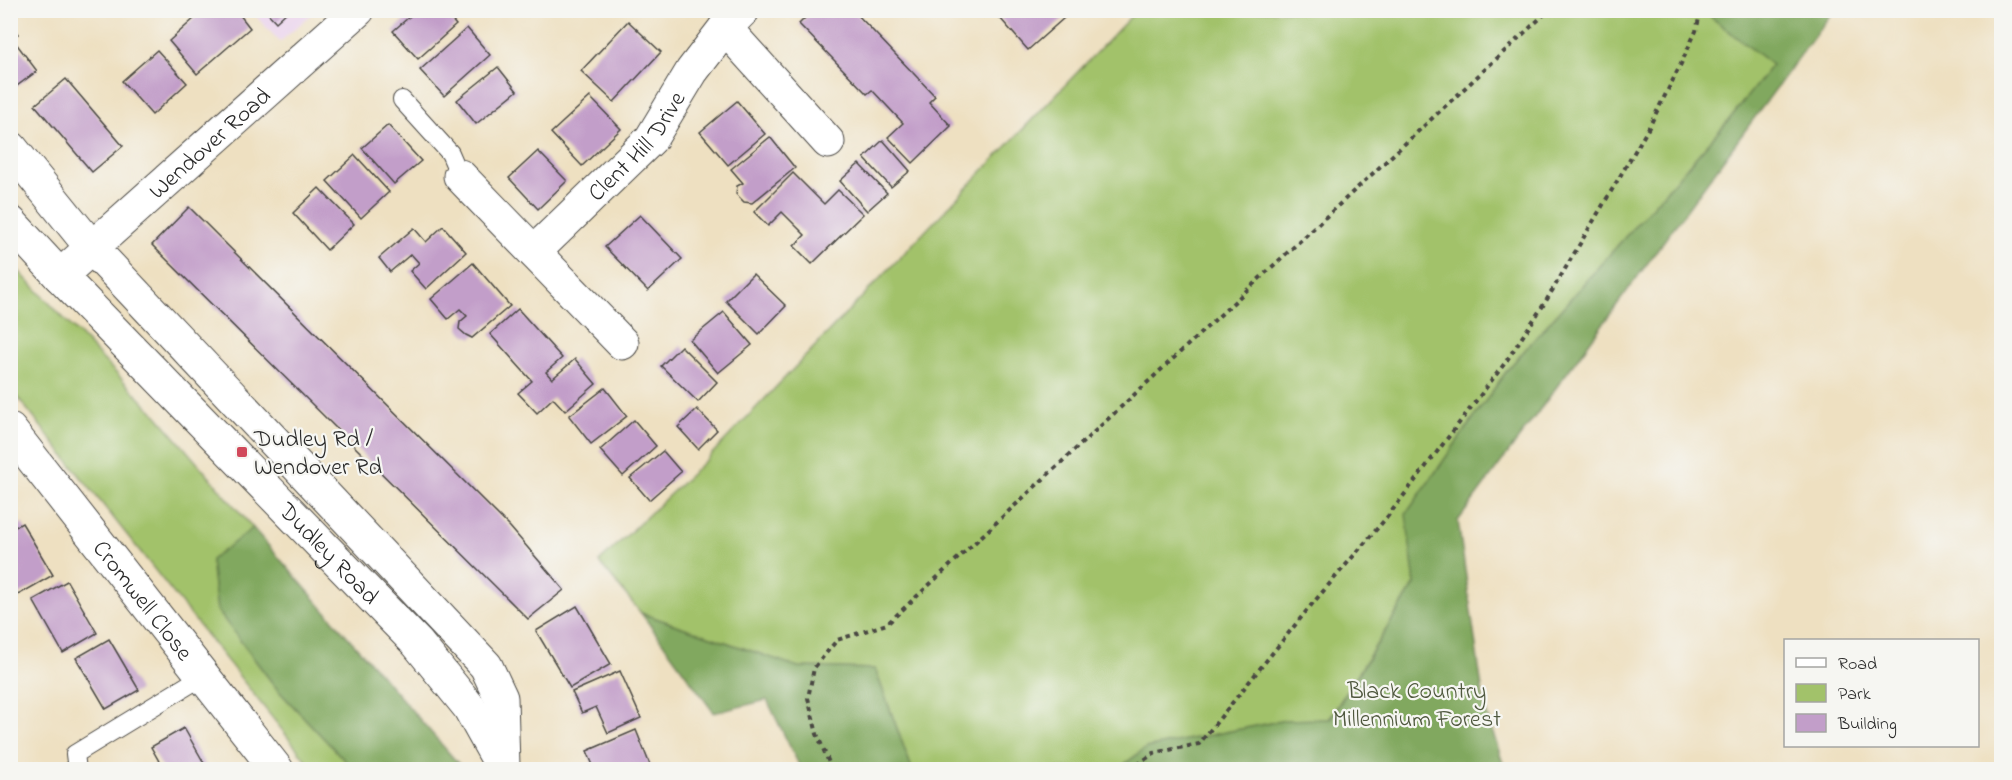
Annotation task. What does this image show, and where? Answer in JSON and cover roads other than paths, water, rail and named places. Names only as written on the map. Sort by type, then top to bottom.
[{"type":"street","name":"Wendover Road","points":[[60,276],[358,10]]},
{"type":"street","name":"Clent Hill Drive","points":[[534,252],[651,139],[692,71],[734,19],[828,142]]},
{"type":"street","points":[[11,148],[92,248],[486,666],[501,698],[503,768]]},
{"type":"street","points":[[460,176],[622,344]]},
{"type":"street","name":"Dudley Road","points":[[10,222],[417,643],[469,707],[503,768]]},
{"type":"street","name":"Cromwell Close","points":[[10,430],[277,770]]},
{"type":"lane","points":[[402,100],[450,153],[460,176]]},
{"type":"lane","points":[[77,770],[75,754],[203,676]]},
{"type":"place","name":"Dudley Rd / Wendover Rd","points":[[242,452]]},
{"type":"park label","name":"Black Country Millennium Forest","points":[[1417,704]]}]
